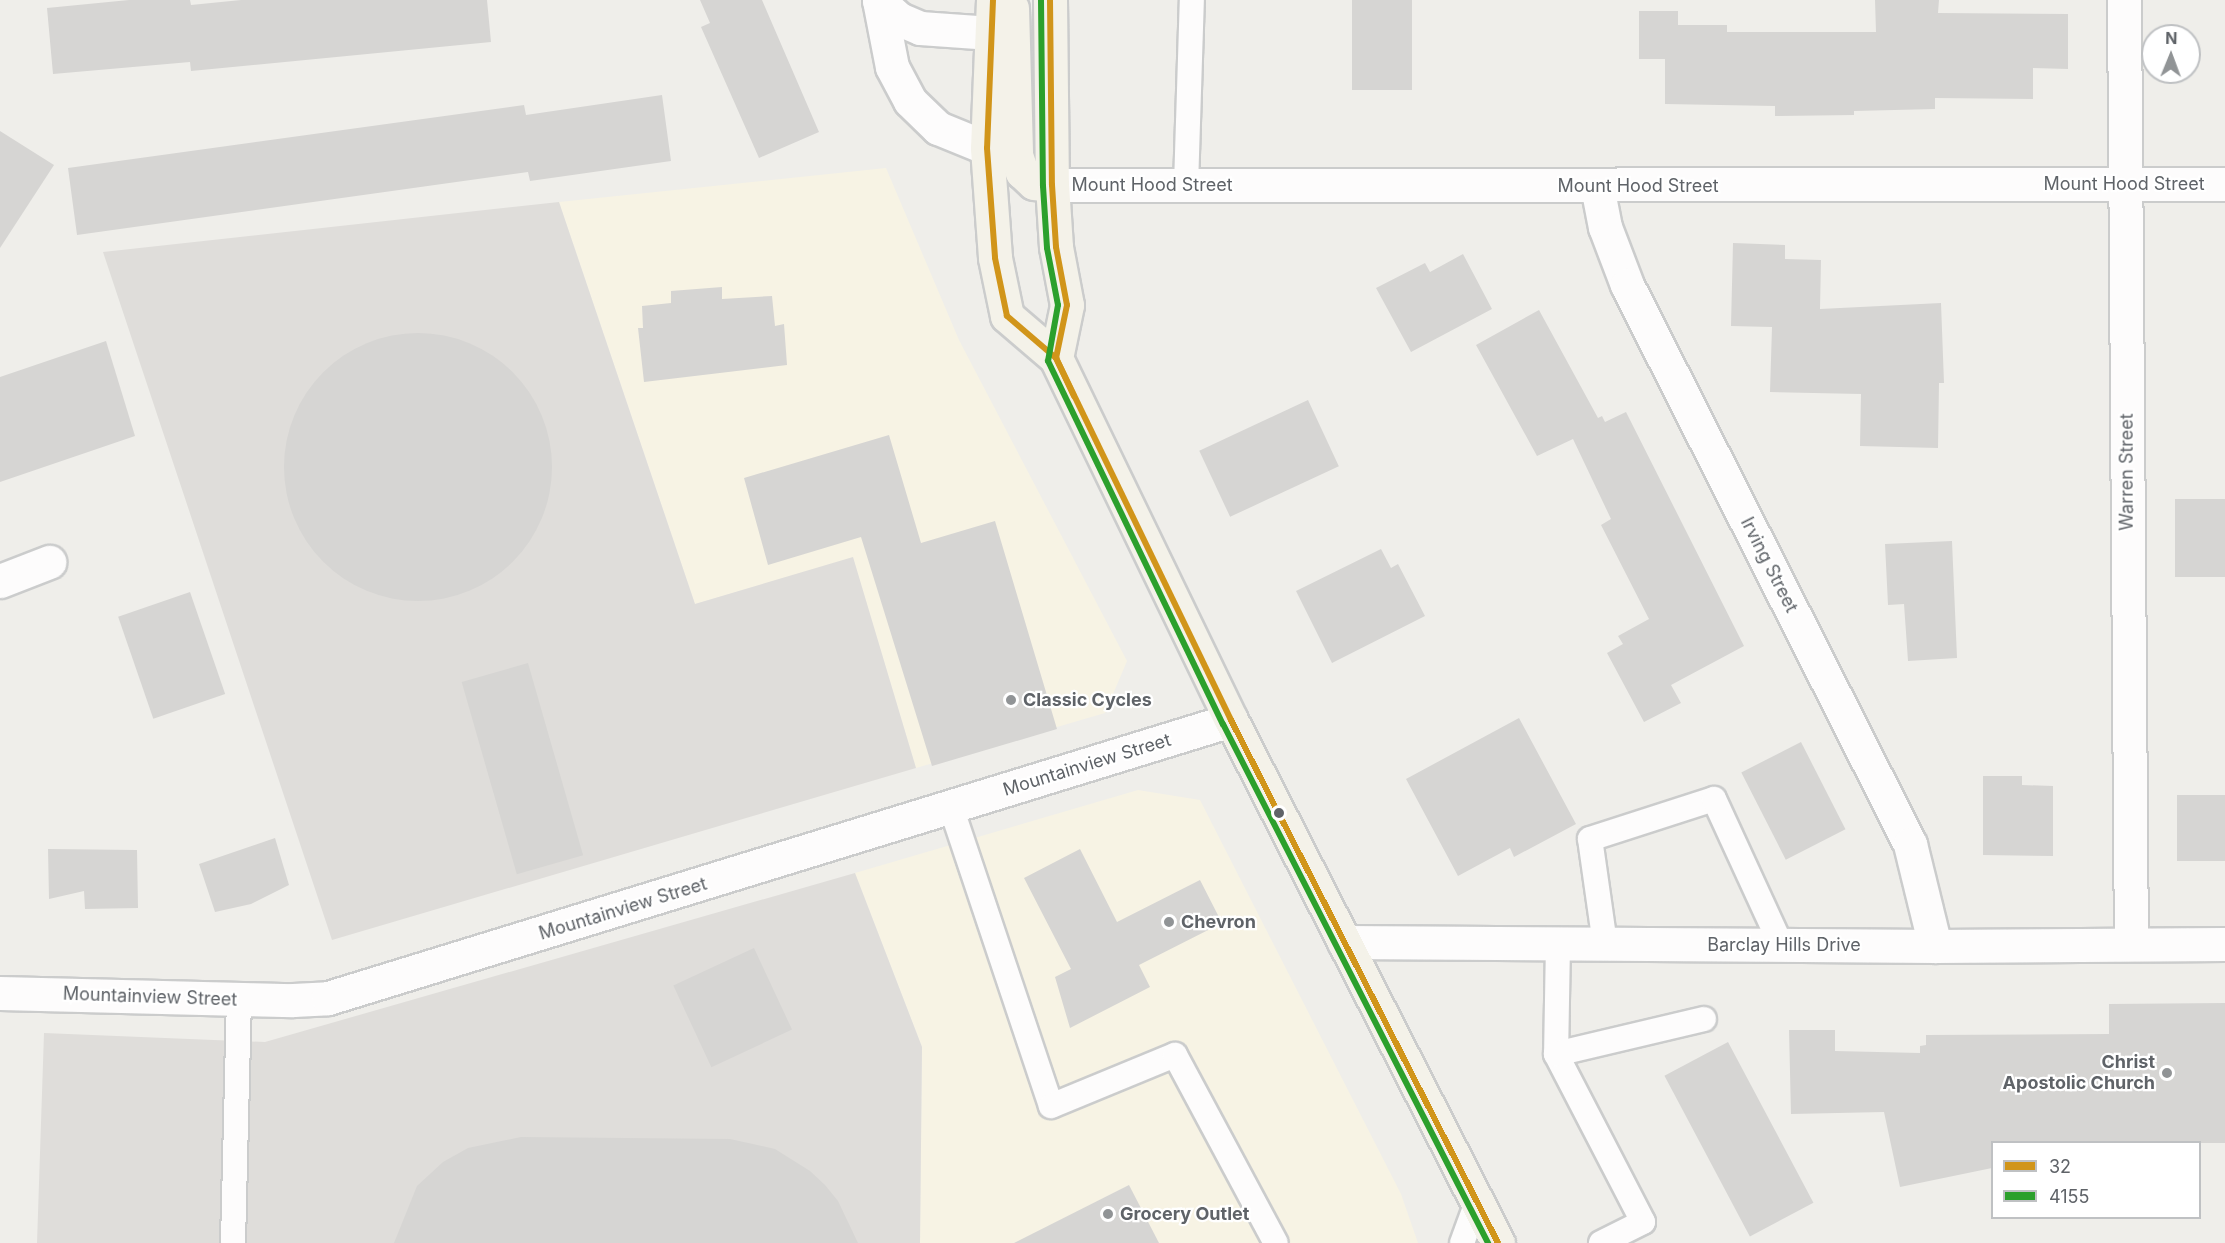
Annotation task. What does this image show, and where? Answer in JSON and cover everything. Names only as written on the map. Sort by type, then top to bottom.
[{"type":"main road","points":[[993,0],[987,148],[995,258],[1007,315],[1056,358],[1231,720],[1498,1243]]},
{"type":"main road","points":[[1010,0],[1016,154],[1022,172],[1035,183],[1052,185]]},
{"type":"main road","points":[[1050,0],[1052,185],[1056,247],[1067,305],[1056,358]]},
{"type":"street","name":"Warren Street","points":[[2124,0],[2131,944]]},
{"type":"street","points":[[879,1],[899,19],[920,28],[991,33]]},
{"type":"street","points":[[879,1],[892,67],[910,101],[938,128],[987,148]]},
{"type":"street","name":"Mount Hood Street","points":[[1052,185],[2225,184]]},
{"type":"street","name":"Irving Street","points":[[1597,186],[1605,226],[1627,285],[1910,844],[1935,946]]},
{"type":"street","points":[[0,581],[50,562]]},
{"type":"street","name":"Mountainview Street","points":[[0,993],[238,999],[328,998],[362,990],[1231,720]]},
{"type":"street","name":"Barclay Hills Drive","points":[[1344,942],[1935,946],[2225,944]]},
{"type":"lane","points":[[1186,186],[1192,0]]},
{"type":"lane","points":[[1605,944],[1590,839],[1714,799],[1781,945]]},
{"type":"lane","points":[[951,807],[1051,1106],[1175,1055],[1276,1243]]},
{"type":"lane","points":[[1558,943],[1556,1054],[1643,1222],[1601,1243]]},
{"type":"lane","points":[[233,1243],[238,999]]},
{"type":"lane","points":[[1556,1054],[1704,1019]]},
{"type":"lane","points":[[1462,1243],[1477,1202]]},
{"type":"shaded area","points":[[886,168],[959,340],[1127,661],[1105,713],[916,768],[853,558],[695,604],[559,202]]},
{"type":"shaded area","points":[[559,202],[695,604],[853,557],[916,768],[332,940],[103,252]]},
{"type":"shaded area","points":[[1138,790],[1200,800],[1401,1194],[1418,1243],[920,1243],[922,1047],[855,873]]},
{"type":"shaded area","points":[[855,873],[922,1047],[920,1243],[37,1243],[44,1033],[265,1042]]},
{"type":"building","points":[[129,0],[190,0],[191,5],[241,0],[487,0],[491,42],[191,71],[190,62],[53,74],[47,8]]},
{"type":"building","points":[[700,0],[762,0],[819,132],[759,158],[701,27],[710,23]]},
{"type":"building","points":[[1352,0],[1412,0],[1412,90],[1352,90]]},
{"type":"building","points":[[1875,0],[1939,0],[1938,13],[2068,14],[2068,69],[2033,68],[2033,99],[1935,98],[1935,109],[1854,111],[1854,115],[1775,116],[1775,106],[1665,104],[1665,59],[1639,59],[1639,11],[1678,11],[1678,25],[1727,25],[1727,32],[1876,32]]},
{"type":"building","points":[[662,95],[671,161],[530,181],[528,172],[77,235],[68,168],[524,105],[526,115]]},
{"type":"building","points":[[0,131],[54,165],[0,248]]},
{"type":"building","points":[[1733,243],[1785,245],[1785,259],[1821,260],[1820,309],[1941,303],[1944,383],[1939,383],[1938,448],[1860,446],[1861,394],[1770,392],[1772,327],[1731,326]]},
{"type":"building","points":[[1463,254],[1492,309],[1411,352],[1376,288],[1425,263],[1430,272]]},
{"type":"building","points":[[722,287],[722,299],[772,296],[775,326],[784,324],[787,365],[644,382],[638,328],[643,328],[642,306],[671,303],[671,291]]},
{"type":"building","points":[[1539,310],[1598,418],[1602,416],[1605,422],[1626,412],[1744,646],[1671,685],[1681,703],[1644,722],[1607,653],[1623,644],[1618,636],[1649,619],[1601,525],[1611,519],[1573,439],[1537,456],[1476,345]]},
{"type":"building","points":[[418,333],[457,339],[481,349],[513,372],[536,404],[546,428],[552,467],[546,506],[536,530],[513,562],[481,585],[457,595],[418,601],[379,595],[355,585],[323,562],[300,530],[290,506],[284,467],[290,428],[300,404],[323,372],[355,349],[379,339]]},
{"type":"building","points":[[106,341],[135,436],[0,482],[0,377]]},
{"type":"building","points":[[1308,400],[1339,466],[1230,517],[1199,451]]},
{"type":"building","points":[[889,435],[921,543],[995,521],[1057,729],[932,766],[861,537],[768,565],[744,478]]},
{"type":"building","points":[[2175,499],[2225,499],[2225,577],[2175,577]]},
{"type":"building","points":[[1952,541],[1957,658],[1908,661],[1904,604],[1888,605],[1885,544]]},
{"type":"building","points":[[1381,549],[1391,568],[1398,564],[1425,616],[1332,663],[1296,591]]},
{"type":"building","points":[[190,592],[225,694],[153,719],[118,617]]},
{"type":"building","points":[[528,663],[583,855],[517,874],[462,682]]},
{"type":"building","points":[[1519,718],[1576,824],[1514,857],[1510,848],[1458,876],[1406,779]]},
{"type":"building","points":[[1801,742],[1845,829],[1786,860],[1741,772]]},
{"type":"building","points":[[1983,776],[2022,776],[2022,785],[2053,786],[2053,856],[1983,855]]},
{"type":"building","points":[[2177,795],[2225,795],[2225,861],[2177,861]]},
{"type":"building","points":[[275,838],[289,885],[251,904],[215,912],[199,864]]},
{"type":"building","points":[[48,849],[137,850],[138,908],[85,909],[84,891],[49,899]]},
{"type":"building","points":[[1080,849],[1117,922],[1200,880],[1222,923],[1139,965],[1150,987],[1070,1028],[1055,977],[1071,969],[1024,878]]},
{"type":"building","points":[[754,948],[792,1030],[711,1067],[673,986]]},
{"type":"building","points":[[2225,1003],[2225,1143],[1991,1141],[1991,1168],[1900,1187],[1884,1112],[1791,1114],[1789,1030],[1835,1030],[1835,1051],[1920,1053],[1920,1046],[1926,1045],[1926,1035],[2109,1034],[2109,1004]]},
{"type":"building","points":[[1728,1042],[1813,1203],[1750,1236],[1664,1076]]},
{"type":"building","points":[[521,1137],[730,1139],[775,1149],[810,1171],[825,1185],[838,1201],[858,1243],[394,1243],[417,1186],[443,1162],[468,1148]]},
{"type":"building","name":"Grocery Outlet","points":[[1129,1185],[1159,1243],[1014,1243]]},
{"type":"transit line","name":"32","points":[[993,0],[987,148],[995,258],[1007,316],[1056,358],[1231,720],[1498,1243]]},
{"type":"transit line","name":"4155","points":[[1041,0],[1043,186],[1047,248],[1058,305],[1048,361],[1223,724],[1488,1243]]},
{"type":"transit line","name":"32","points":[[1050,0],[1052,185],[1056,247],[1067,305],[1056,358],[1074,396]]},
{"type":"place","name":"Classic Cycles","points":[[1011,700]]},
{"type":"place","name":"Chevron","points":[[1169,922]]},
{"type":"place","name":"Christ Apostolic Church","points":[[2167,1073]]},
{"type":"place","name":"Grocery Outlet","points":[[1108,1214]]}]
